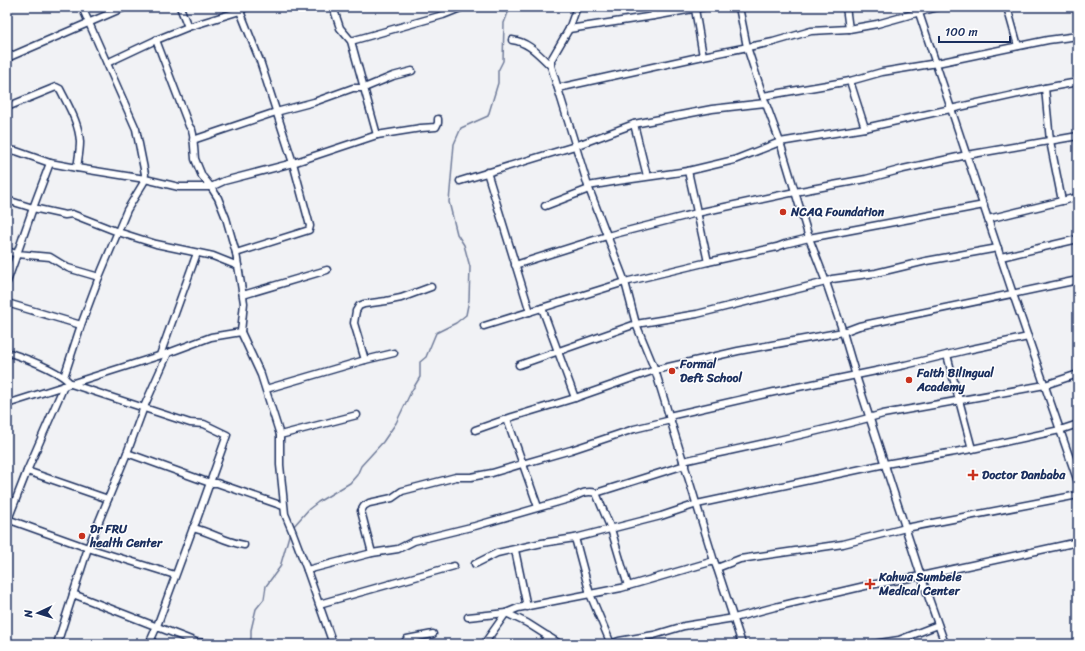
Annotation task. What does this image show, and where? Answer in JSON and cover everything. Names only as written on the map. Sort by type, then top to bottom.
[{"type":"street","points":[[64,377],[99,277],[127,210],[145,179],[136,129],[82,7]]},
{"type":"street","points":[[7,58],[125,7]]},
{"type":"street","points":[[180,7],[188,27]]},
{"type":"street","points":[[107,63],[188,27],[240,11],[246,7]]},
{"type":"street","points":[[333,7],[340,28],[351,41],[377,135]]},
{"type":"street","points":[[351,41],[443,15],[463,7]]},
{"type":"street","points":[[577,7],[569,28],[551,60],[551,66],[589,187],[625,282],[636,324],[655,370],[714,561],[742,644]]},
{"type":"street","points":[[653,7],[654,16]]},
{"type":"street","points":[[569,28],[654,16],[704,7]]},
{"type":"street","points":[[739,7],[747,47],[765,103],[780,142],[808,238],[826,282],[843,332],[921,576],[945,644]]},
{"type":"street","points":[[846,7],[849,29]]},
{"type":"street","points":[[558,88],[773,42],[811,31],[849,29],[877,24],[918,10],[938,7]]},
{"type":"street","points":[[1007,7],[1018,46]]},
{"type":"street","points":[[695,9],[703,56]]},
{"type":"street","points":[[918,10],[937,63],[1013,294],[1078,482]]},
{"type":"street","points":[[236,253],[310,229],[293,163],[260,61],[240,11]]},
{"type":"street","points":[[763,96],[850,81],[882,72],[937,63],[1048,40],[1078,36]]},
{"type":"street","points":[[156,40],[189,126],[192,130],[195,159],[202,176],[218,198],[226,218],[236,253],[244,309],[241,332],[261,375],[280,435],[280,465],[283,506],[286,519],[307,570],[333,644]]},
{"type":"street","points":[[512,40],[521,41],[528,45],[551,66]]},
{"type":"street","points":[[193,140],[276,112],[314,102],[353,88],[364,88],[393,76],[412,71]]},
{"type":"street","points":[[850,81],[865,128]]},
{"type":"street","points":[[545,206],[589,187],[647,176],[688,171],[734,160],[780,142],[865,128],[1078,82]]},
{"type":"street","points":[[7,107],[56,87],[60,89],[77,126],[80,148],[77,168]]},
{"type":"street","points":[[1045,88],[1050,141],[1062,201]]},
{"type":"street","points":[[460,181],[575,146],[634,124],[712,109],[765,103]]},
{"type":"street","points":[[7,150],[16,151],[50,163],[145,179],[179,187],[211,187],[224,181],[293,163],[377,135],[436,127],[438,119]]},
{"type":"street","points":[[634,124],[647,176]]},
{"type":"street","points":[[515,265],[607,236],[697,213],[794,192],[866,179],[902,169],[967,155],[1078,136]]},
{"type":"street","points":[[7,282],[50,163]]},
{"type":"street","points":[[688,171],[708,262]]},
{"type":"street","points":[[488,172],[530,312]]},
{"type":"street","points":[[988,219],[1078,197]]},
{"type":"street","points":[[7,200],[33,208],[65,215],[72,214],[118,232],[156,244],[213,256],[238,266]]},
{"type":"street","points":[[484,326],[625,282],[777,247],[808,238],[984,204]]},
{"type":"street","points":[[1001,257],[1078,238]]},
{"type":"street","points":[[519,365],[636,324],[697,314],[826,282],[832,279],[876,273],[926,261],[998,248]]},
{"type":"street","points":[[7,251],[17,254],[50,256],[68,268],[99,277]]},
{"type":"street","points":[[160,355],[197,253]]},
{"type":"street","points":[[242,295],[327,270]]},
{"type":"street","points":[[476,430],[655,370],[738,351],[843,332],[860,326],[1078,280]]},
{"type":"street","points":[[365,360],[354,324],[356,310],[359,306],[364,304],[386,302],[431,287]]},
{"type":"street","points":[[7,304],[81,325]]},
{"type":"street","points":[[542,308],[575,398]]},
{"type":"street","points":[[7,404],[168,353],[211,337],[241,332]]},
{"type":"street","points":[[372,553],[361,512],[364,506],[392,498],[402,491],[456,477],[470,477],[492,473],[572,450],[670,418],[774,392],[856,376],[1028,337]]},
{"type":"street","points":[[7,352],[26,358],[64,377],[71,384],[190,422],[204,424],[227,435],[196,522],[149,644]]},
{"type":"street","points":[[57,644],[88,548],[127,454],[144,407],[168,353]]},
{"type":"street","points":[[266,389],[394,353]]},
{"type":"street","points":[[947,355],[972,449]]},
{"type":"street","points":[[307,570],[372,553],[398,549],[417,540],[475,526],[572,498],[584,492],[596,492],[684,463],[870,419],[883,414],[1045,384],[1078,374]]},
{"type":"street","points":[[64,386],[7,520],[88,548],[175,575]]},
{"type":"street","points":[[280,435],[357,414]]},
{"type":"street","points":[[507,419],[538,507]]},
{"type":"street","points":[[475,564],[497,553],[542,543],[575,538],[661,516],[697,504],[885,464],[972,449],[1060,430],[1078,424]]},
{"type":"street","points":[[127,454],[210,483],[217,483],[283,506]]},
{"type":"street","points":[[27,471],[108,499]]},
{"type":"street","points":[[596,492],[611,529],[628,586]]},
{"type":"street","points":[[717,568],[740,559],[843,544],[906,528],[1078,496]]},
{"type":"street","points":[[193,528],[231,542],[244,545]]},
{"type":"street","points":[[575,538],[590,594],[611,644],[619,640],[654,636],[684,626],[734,618],[850,589],[921,576],[1078,542]]},
{"type":"street","points":[[515,550],[527,607]]},
{"type":"street","points":[[468,617],[506,613],[518,608],[628,586],[714,561]]},
{"type":"street","points":[[319,604],[454,566]]},
{"type":"street","points":[[73,594],[196,642],[216,644]]},
{"type":"street","points":[[506,613],[527,623],[560,644]]},
{"type":"street","points":[[484,644],[506,613]]},
{"type":"street","points":[[873,644],[900,640],[938,626]]},
{"type":"street","points":[[403,644],[407,639],[433,634]]},
{"type":"street","points":[[542,644],[548,636]]},
{"type":"waterway","points":[[293,527],[309,509],[350,483],[357,475],[361,466],[383,442],[396,423],[420,377],[420,362],[426,357],[436,333],[456,323],[466,315],[469,300],[470,267],[464,245],[457,234],[449,202],[454,144],[461,128],[488,116],[498,83],[498,71],[503,61],[504,23],[509,10],[515,7]]},
{"type":"waterway","points":[[249,644],[256,609],[264,599],[266,586],[280,567],[290,532]]},
{"type":"place","name":"NCAQ Foundation","points":[[783,212]]},
{"type":"place","name":"Formal Deft School","points":[[672,371]]},
{"type":"place","name":"Faith Bilingual Academy","points":[[909,380]]},
{"type":"place","name":"Doctor Danbaba","points":[[973,475]]},
{"type":"place","name":"Dr FRU health Center","points":[[82,536]]},
{"type":"place","name":"Kahwa Sumbele Medical Center","points":[[870,584]]}]
